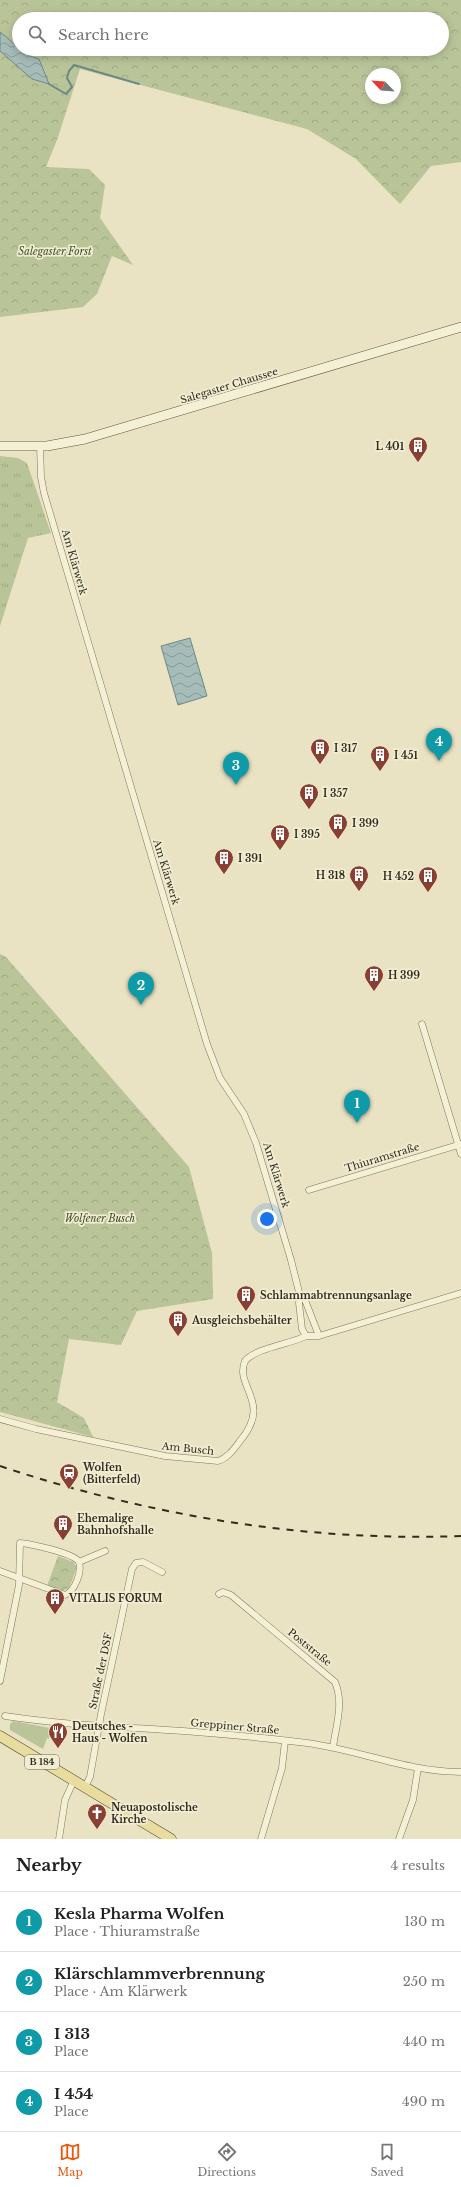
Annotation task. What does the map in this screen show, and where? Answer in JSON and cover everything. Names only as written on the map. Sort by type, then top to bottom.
[{"type":"main road","name":"Salegaster Chaussee","points":[[0,446],[40,446],[65,443],[91,437],[461,327]]},
{"type":"main road","name":"B 184","points":[[0,1736],[171,1839]]},
{"type":"street","name":"Am Klärwerk","points":[[40,446],[41,477],[44,493],[210,1054],[222,1082],[244,1114],[254,1135],[300,1296],[299,1303],[302,1330],[306,1336]]},
{"type":"street","points":[[422,1024],[460,1144],[461,1154]]},
{"type":"street","name":"Thiuramstraße","points":[[309,1190],[460,1144]]},
{"type":"street","points":[[306,1336],[319,1336],[461,1293]]},
{"type":"street","name":"Am Klärwerk","points":[[300,1296],[305,1300],[319,1336]]},
{"type":"street","name":"Am Busch","points":[[0,1418],[36,1429],[164,1456],[218,1461],[233,1450],[248,1432],[252,1423],[254,1409],[244,1373],[245,1361],[254,1354],[295,1342],[306,1336]]},
{"type":"street","points":[[0,1570],[19,1578],[65,1595],[73,1590],[80,1569],[79,1562],[75,1558],[55,1551],[20,1543],[19,1578],[0,1681]]},
{"type":"street","points":[[79,1562],[105,1551]]},
{"type":"street","name":"Straße der DSF","points":[[85,1787],[90,1777],[99,1726],[132,1569],[136,1563],[139,1562],[147,1563],[162,1572]]},
{"type":"street","name":"Poststraße","points":[[219,1594],[226,1593],[231,1595],[335,1682],[337,1687],[339,1716],[333,1747]]},
{"type":"street","name":"Greppiner Straße","points":[[5,1716],[99,1726],[182,1731],[285,1741],[333,1747],[418,1768],[461,1772]]},
{"type":"street","points":[[261,1839],[282,1768],[285,1741]]},
{"type":"street","points":[[399,1839],[413,1800],[418,1768]]},
{"type":"street","points":[[59,1839],[65,1800],[74,1780]]},
{"type":"green space","name":"Salegaster Forst","points":[[0,0],[461,0],[461,162],[431,166],[400,204],[356,159],[307,129],[80,69],[57,140],[46,167],[89,169],[105,185],[100,218],[133,265],[112,256],[97,294],[83,307],[0,317]]},
{"type":"green space","points":[[0,456],[18,458],[27,463],[51,533],[28,538],[0,626]]},
{"type":"green space","name":"Wolfener Busch","points":[[0,954],[6,957],[189,1167],[212,1253],[213,1299],[137,1311],[121,1345],[69,1339],[57,1402],[84,1418],[93,1437],[0,1412]]},
{"type":"green space","points":[[58,1556],[73,1562],[77,1567],[69,1588],[62,1591],[47,1586]]},
{"type":"green space","points":[[13,1721],[50,1728],[49,1739],[47,1738],[43,1749],[10,1730],[10,1724]]},
{"type":"water","points":[[0,32],[12,42],[12,56],[30,56],[39,59],[49,84],[32,79],[0,51]]},
{"type":"water","points":[[190,638],[207,696],[178,705],[161,646]]},
{"type":"waterway","points":[[49,84],[66,94],[72,87],[67,78],[69,71],[74,65],[139,84]]},
{"type":"railway","points":[[0,1466],[112,1498],[227,1522],[344,1534],[402,1537],[461,1536]]},
{"type":"place","name":"L 401","points":[[418,463]]},
{"type":"place","name":"I 454","points":[[439,761]]},
{"type":"place","name":"I 317","points":[[320,765]]},
{"type":"place","name":"I 451","points":[[380,772]]},
{"type":"place","name":"I 313","points":[[236,785]]},
{"type":"place","name":"I 357","points":[[309,810]]},
{"type":"place","name":"I 399","points":[[338,840]]},
{"type":"place","name":"I 395","points":[[280,851]]},
{"type":"place","name":"I 391","points":[[224,875]]},
{"type":"place","name":"H 318","points":[[359,892]]},
{"type":"place","name":"H 452","points":[[428,893]]},
{"type":"place","name":"H 399","points":[[374,992]]},
{"type":"place","name":"Klärschlammverbrennung","points":[[141,1005]]},
{"type":"place","name":"Kesla Pharma Wolfen","points":[[357,1123]]},
{"type":"place","name":"Schlammabtrennungsanlage","points":[[246,1312]]},
{"type":"place","name":"Ausgleichsbehälter","points":[[178,1337]]},
{"type":"place","name":"Wolfen (Bitterfeld)","points":[[69,1490]]},
{"type":"place","name":"Ehemalige Bahnhofshalle","points":[[63,1541]]},
{"type":"place","name":"VITALIS FORUM","points":[[55,1615]]},
{"type":"place","name":"Deutsches - Haus - Wolfen","points":[[58,1749]]},
{"type":"place","name":"Neuapostolische Kirche","points":[[97,1830]]}]
